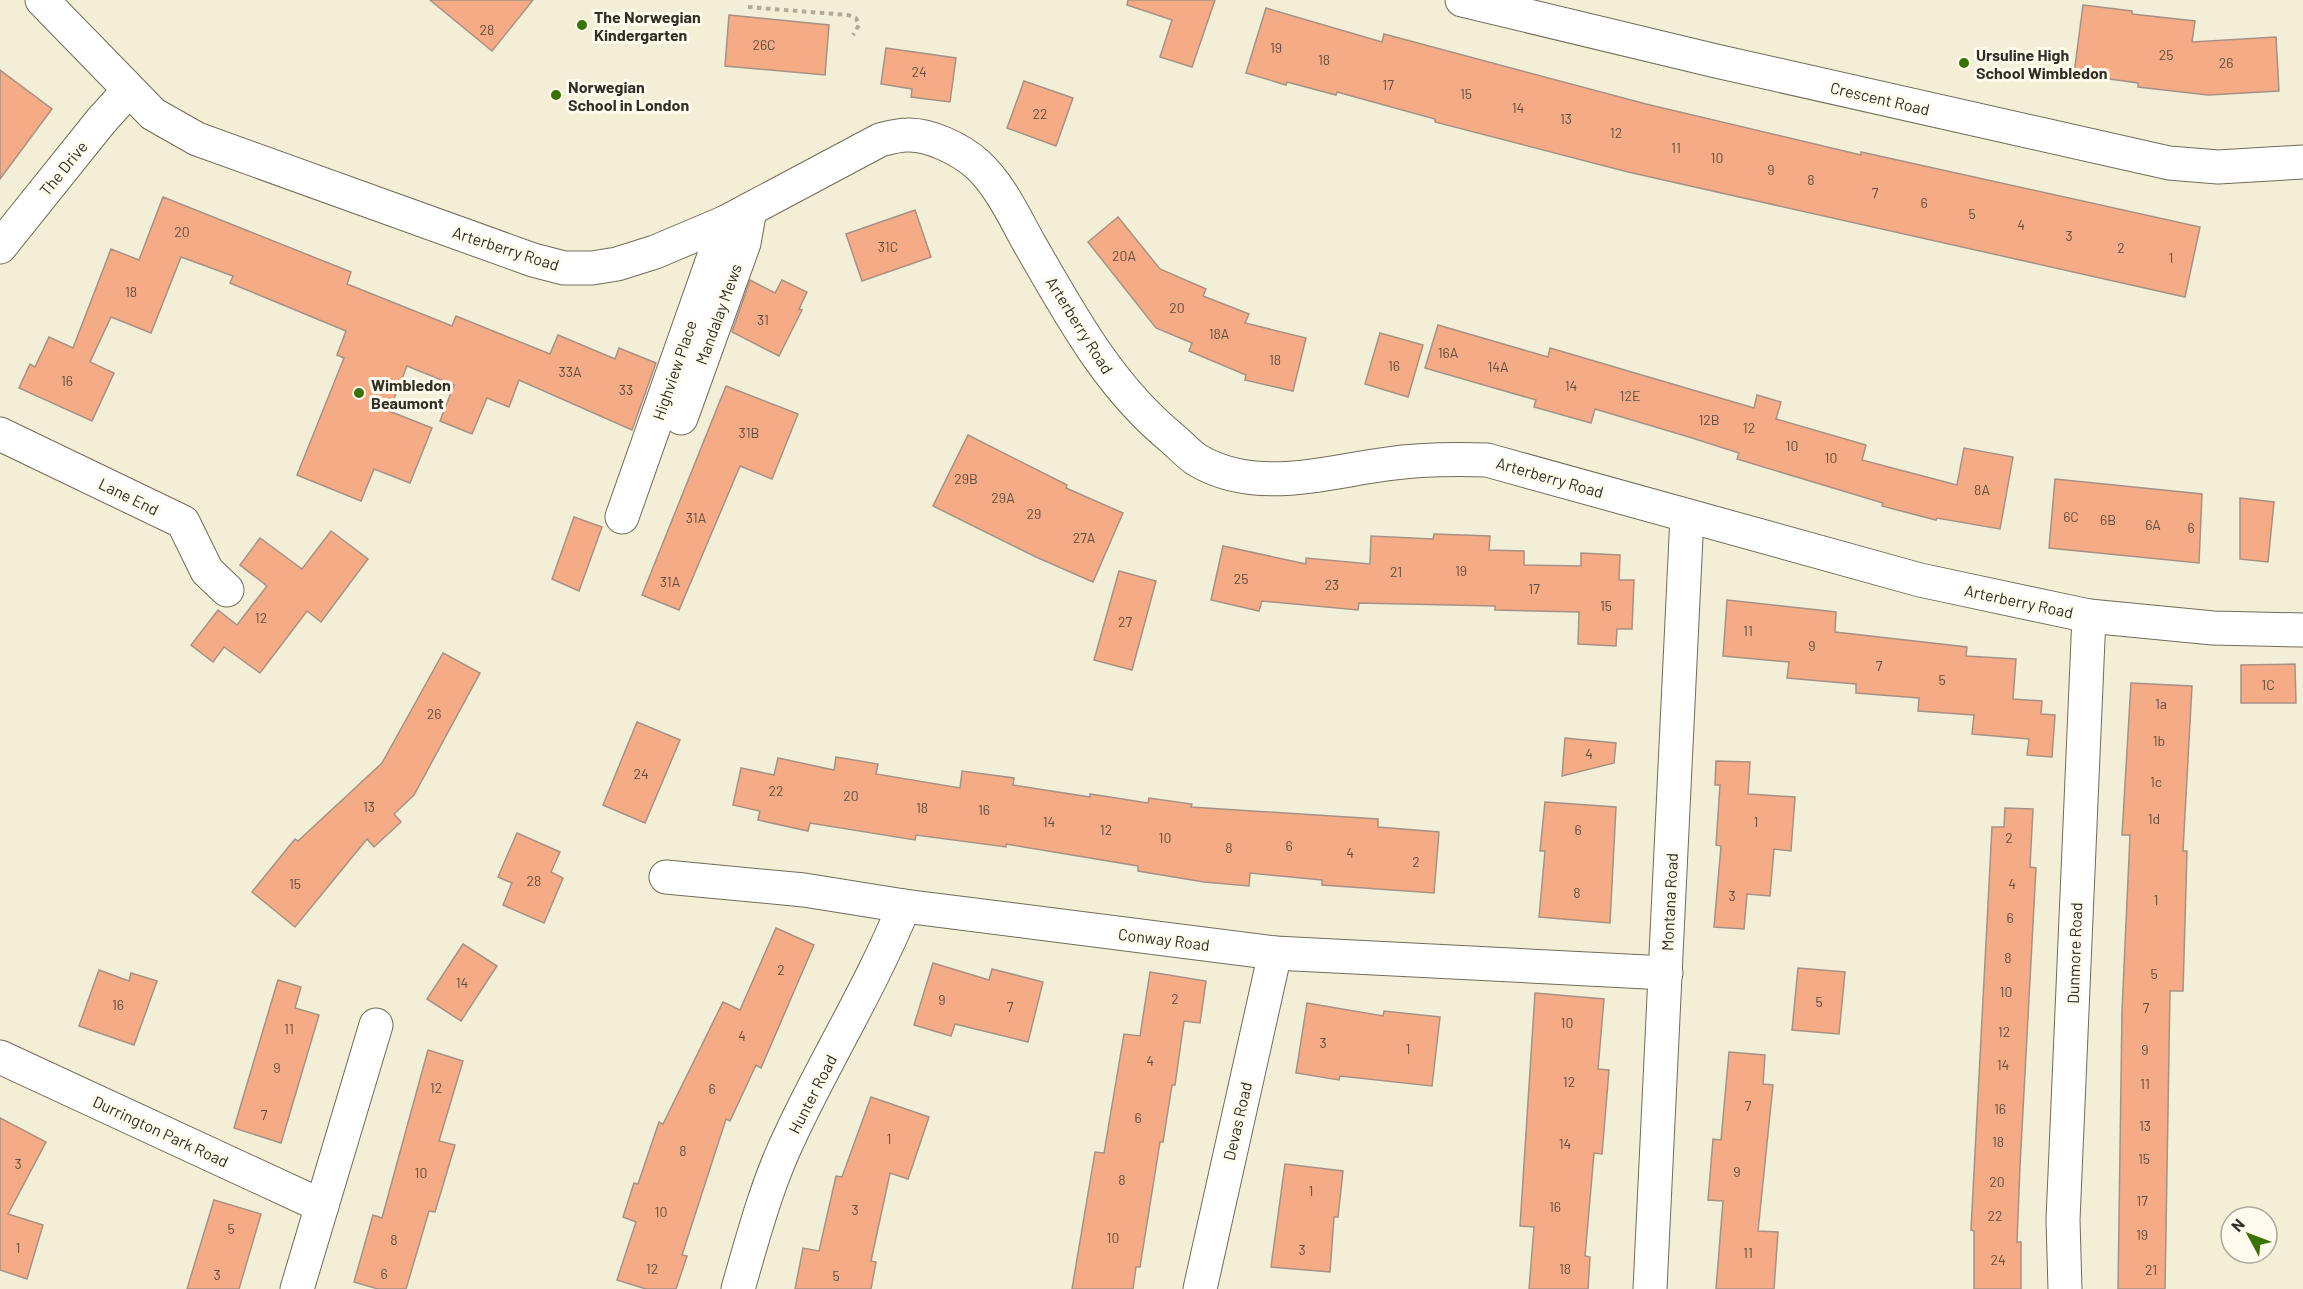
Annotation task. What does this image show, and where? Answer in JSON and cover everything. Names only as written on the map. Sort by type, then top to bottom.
[{"type":"street","name":"Arterberry Road","points":[[42,0],[128,91],[153,114],[197,139],[533,260],[564,268],[592,268],[617,264],[655,252],[738,215],[880,140],[908,135],[932,140],[963,154],[977,164],[991,181],[1103,367],[1148,419],[1197,460],[1239,477],[1289,479],[1388,464],[1443,459],[1487,460],[1920,580],[2089,616],[2213,628],[2303,630]]},
{"type":"street","name":"Crescent Road","points":[[1462,0],[1716,61],[2169,163],[2218,167],[2303,162]]},
{"type":"street","name":"The Drive","points":[[0,247],[101,121],[128,91]]},
{"type":"street","name":"Mandalay Mews","points":[[681,418],[744,243],[738,215]]},
{"type":"street","name":"Highview Place","points":[[622,518],[738,215]]},
{"type":"street","name":"Lane End","points":[[0,434],[183,522],[207,571],[227,590]]},
{"type":"street","name":"Montana Road","points":[[1650,1289],[1687,516]]},
{"type":"street","name":"Dunmore Road","points":[[2065,1289],[2063,1220],[2089,616]]},
{"type":"street","name":"Conway Road","points":[[666,877],[804,890],[904,906],[1275,953],[1666,973]]},
{"type":"street","name":"Hunter Road","points":[[738,1289],[765,1195],[790,1135],[888,945],[904,906]]},
{"type":"street","name":"Devas Road","points":[[1200,1289],[1275,953]]},
{"type":"street","points":[[297,1289],[376,1025]]},
{"type":"street","name":"Durrington Park Road","points":[[0,1057],[322,1206]]},
{"type":"path","points":[[748,7],[848,15],[856,18],[859,25],[853,35]]},
{"type":"building","points":[[430,0],[533,0],[492,51]]},
{"type":"building","points":[[1128,0],[1215,0],[1192,67],[1160,57],[1172,20],[1127,5]]},
{"type":"building","points":[[2083,5],[2132,11],[2132,14],[2195,21],[2192,42],[2276,37],[2279,91],[2208,95],[2138,87],[2138,83],[2074,74]]},
{"type":"building","points":[[1266,8],[1382,42],[1384,34],[1646,104],[1861,155],[1861,152],[2200,227],[2185,297],[1628,172],[1435,122],[1435,119],[1337,92],[1336,95],[1287,82],[1286,85],[1246,73]]},
{"type":"building","points":[[729,15],[829,25],[825,75],[725,66]]},
{"type":"building","points":[[886,48],[956,58],[950,102],[911,97],[912,89],[881,84]]},
{"type":"building","points":[[0,70],[52,109],[0,179]]},
{"type":"building","points":[[1024,81],[1073,98],[1056,146],[1007,128]]},
{"type":"building","points":[[163,197],[351,272],[347,284],[452,326],[456,316],[550,354],[558,335],[615,359],[619,348],[656,363],[632,430],[519,380],[509,407],[487,398],[472,434],[440,421],[454,385],[407,366],[389,411],[432,428],[410,483],[374,469],[361,501],[297,475],[344,358],[337,355],[346,331],[230,283],[233,276],[181,257],[151,333],[111,317],[90,362],[114,373],[92,421],[19,388],[30,364],[35,367],[49,337],[73,348],[111,249],[139,260]]},
{"type":"building","points":[[915,210],[931,257],[862,281],[846,234]]},
{"type":"building","points":[[1118,217],[1160,269],[1206,289],[1203,296],[1249,314],[1245,323],[1306,338],[1293,391],[1245,380],[1246,375],[1189,351],[1192,343],[1156,328],[1088,242]]},
{"type":"building","points":[[750,280],[775,293],[782,280],[807,292],[799,309],[802,310],[779,356],[732,332]]},
{"type":"building","points":[[1438,325],[1548,357],[1550,348],[1754,408],[1757,395],[1781,402],[1776,419],[1866,445],[1862,460],[1957,485],[1964,448],[2013,457],[2000,529],[1937,518],[1936,520],[1882,506],[1883,503],[1737,459],[1739,453],[1689,437],[1595,409],[1591,423],[1534,407],[1536,400],[1425,368]]},
{"type":"building","points":[[1380,333],[1423,345],[1408,397],[1365,384]]},
{"type":"building","points":[[726,386],[798,414],[772,479],[740,466],[679,610],[642,595]]},
{"type":"building","points":[[968,435],[1067,485],[1066,488],[1123,513],[1093,582],[1036,557],[933,506]]},
{"type":"building","points":[[2055,479],[2202,494],[2199,563],[2049,548]]},
{"type":"building","points":[[2240,498],[2274,502],[2268,562],[2240,559]]},
{"type":"building","points":[[574,517],[602,527],[579,591],[552,579]]},
{"type":"building","points":[[331,531],[368,559],[321,622],[307,611],[260,673],[224,647],[213,662],[191,645],[218,610],[237,625],[267,586],[240,565],[260,538],[302,569]]},
{"type":"building","points":[[1434,534],[1490,536],[1489,550],[1524,551],[1524,565],[1581,566],[1581,553],[1620,555],[1619,580],[1634,580],[1632,629],[1617,629],[1616,646],[1578,644],[1579,612],[1495,610],[1495,606],[1359,603],[1358,610],[1262,601],[1259,611],[1211,600],[1223,546],[1306,564],[1306,558],[1370,564],[1371,536],[1433,539]]},
{"type":"building","points":[[1119,571],[1156,581],[1132,670],[1094,660]]},
{"type":"building","points":[[1727,600],[1836,612],[1835,632],[1967,647],[1966,656],[2016,659],[2013,699],[2042,701],[2041,714],[2055,715],[2052,757],[2027,755],[2029,739],[1972,734],[1974,715],[1918,711],[1919,698],[1856,693],[1856,684],[1787,678],[1789,662],[1723,656]]},
{"type":"building","points":[[443,653],[480,673],[414,795],[394,814],[401,822],[374,847],[367,839],[295,927],[252,892],[295,839],[298,841],[382,763]]},
{"type":"building","points":[[2295,664],[2296,703],[2241,703],[2241,665]]},
{"type":"building","points":[[2131,683],[2192,686],[2183,851],[2187,851],[2183,991],[2170,991],[2165,1289],[2118,1289],[2122,1011],[2130,835],[2122,835]]},
{"type":"building","points":[[637,722],[680,740],[645,823],[603,805]]},
{"type":"building","points":[[1565,738],[1616,743],[1614,763],[1562,776]]},
{"type":"building","points":[[836,757],[878,764],[876,774],[960,788],[962,771],[1014,778],[1013,785],[1090,797],[1090,794],[1148,803],[1149,798],[1192,804],[1191,807],[1378,819],[1378,827],[1439,832],[1434,893],[1322,885],[1322,880],[1250,873],[1249,886],[1204,882],[1138,871],[1138,866],[1006,844],[1006,847],[916,835],[915,840],[810,823],[808,831],[758,820],[760,811],[733,805],[741,768],[774,775],[778,758],[834,770]]},
{"type":"building","points":[[1716,761],[1750,762],[1748,794],[1795,797],[1791,851],[1774,849],[1770,896],[1747,894],[1744,929],[1714,927],[1721,846],[1716,845],[1720,785],[1715,785]]},
{"type":"building","points":[[1545,802],[1616,807],[1610,923],[1539,917],[1545,851],[1540,851]]},
{"type":"building","points":[[2005,808],[2033,809],[2030,867],[2036,868],[2017,1242],[2021,1242],[2021,1289],[1974,1289],[1974,1231],[1971,1230],[1992,827],[2004,827]]},
{"type":"building","points":[[517,833],[560,852],[551,872],[563,878],[544,923],[503,905],[512,883],[498,877]]},
{"type":"building","points":[[776,928],[814,945],[761,1068],[756,1065],[730,1121],[726,1119],[682,1255],[687,1256],[676,1289],[646,1289],[617,1280],[636,1222],[623,1217],[634,1183],[638,1184],[659,1122],[663,1124],[723,1002],[740,1010]]},
{"type":"building","points":[[463,944],[497,966],[461,1021],[427,999]]},
{"type":"building","points":[[933,963],[989,980],[992,969],[1043,982],[1028,1042],[955,1024],[951,1036],[914,1025]]},
{"type":"building","points":[[1798,968],[1845,972],[1839,1034],[1792,1030]]},
{"type":"building","points":[[99,970],[129,981],[131,973],[157,981],[134,1045],[79,1026]]},
{"type":"building","points":[[1150,972],[1206,981],[1200,1023],[1184,1021],[1175,1085],[1172,1085],[1163,1142],[1160,1142],[1140,1267],[1136,1267],[1133,1289],[1072,1289],[1095,1152],[1104,1153],[1124,1034],[1140,1036]]},
{"type":"building","points":[[278,980],[301,987],[295,1008],[319,1015],[281,1143],[234,1128]]},
{"type":"building","points":[[1535,993],[1604,999],[1598,1069],[1609,1070],[1602,1154],[1594,1153],[1585,1256],[1590,1257],[1588,1289],[1529,1289],[1534,1227],[1520,1226]]},
{"type":"building","points":[[1307,1003],[1383,1016],[1384,1011],[1440,1017],[1432,1086],[1340,1076],[1339,1080],[1296,1073]]},
{"type":"building","points":[[428,1050],[463,1061],[439,1141],[455,1145],[435,1212],[429,1211],[406,1289],[378,1289],[354,1282],[373,1215],[382,1218]]},
{"type":"building","points":[[1729,1052],[1765,1055],[1763,1084],[1773,1085],[1758,1231],[1778,1232],[1774,1289],[1716,1289],[1723,1201],[1708,1200],[1713,1139],[1721,1140]]},
{"type":"building","points":[[871,1097],[929,1117],[908,1179],[890,1173],[871,1261],[876,1262],[871,1289],[795,1289],[803,1248],[819,1251],[836,1176],[842,1177]]},
{"type":"building","points":[[0,1118],[46,1142],[8,1214],[43,1225],[27,1279],[0,1270]]},
{"type":"building","points":[[1285,1164],[1343,1171],[1338,1217],[1334,1217],[1330,1272],[1271,1267]]},
{"type":"building","points":[[214,1200],[261,1214],[239,1289],[187,1289]]},
{"type":"place","name":"The Norwegian Kindergarten","points":[[582,25]]},
{"type":"place","name":"Ursuline High School Wimbledon","points":[[1964,63]]},
{"type":"place","name":"Norwegian School in London","points":[[556,95]]},
{"type":"place","name":"Wimbledon Beaumont","points":[[359,393]]}]
